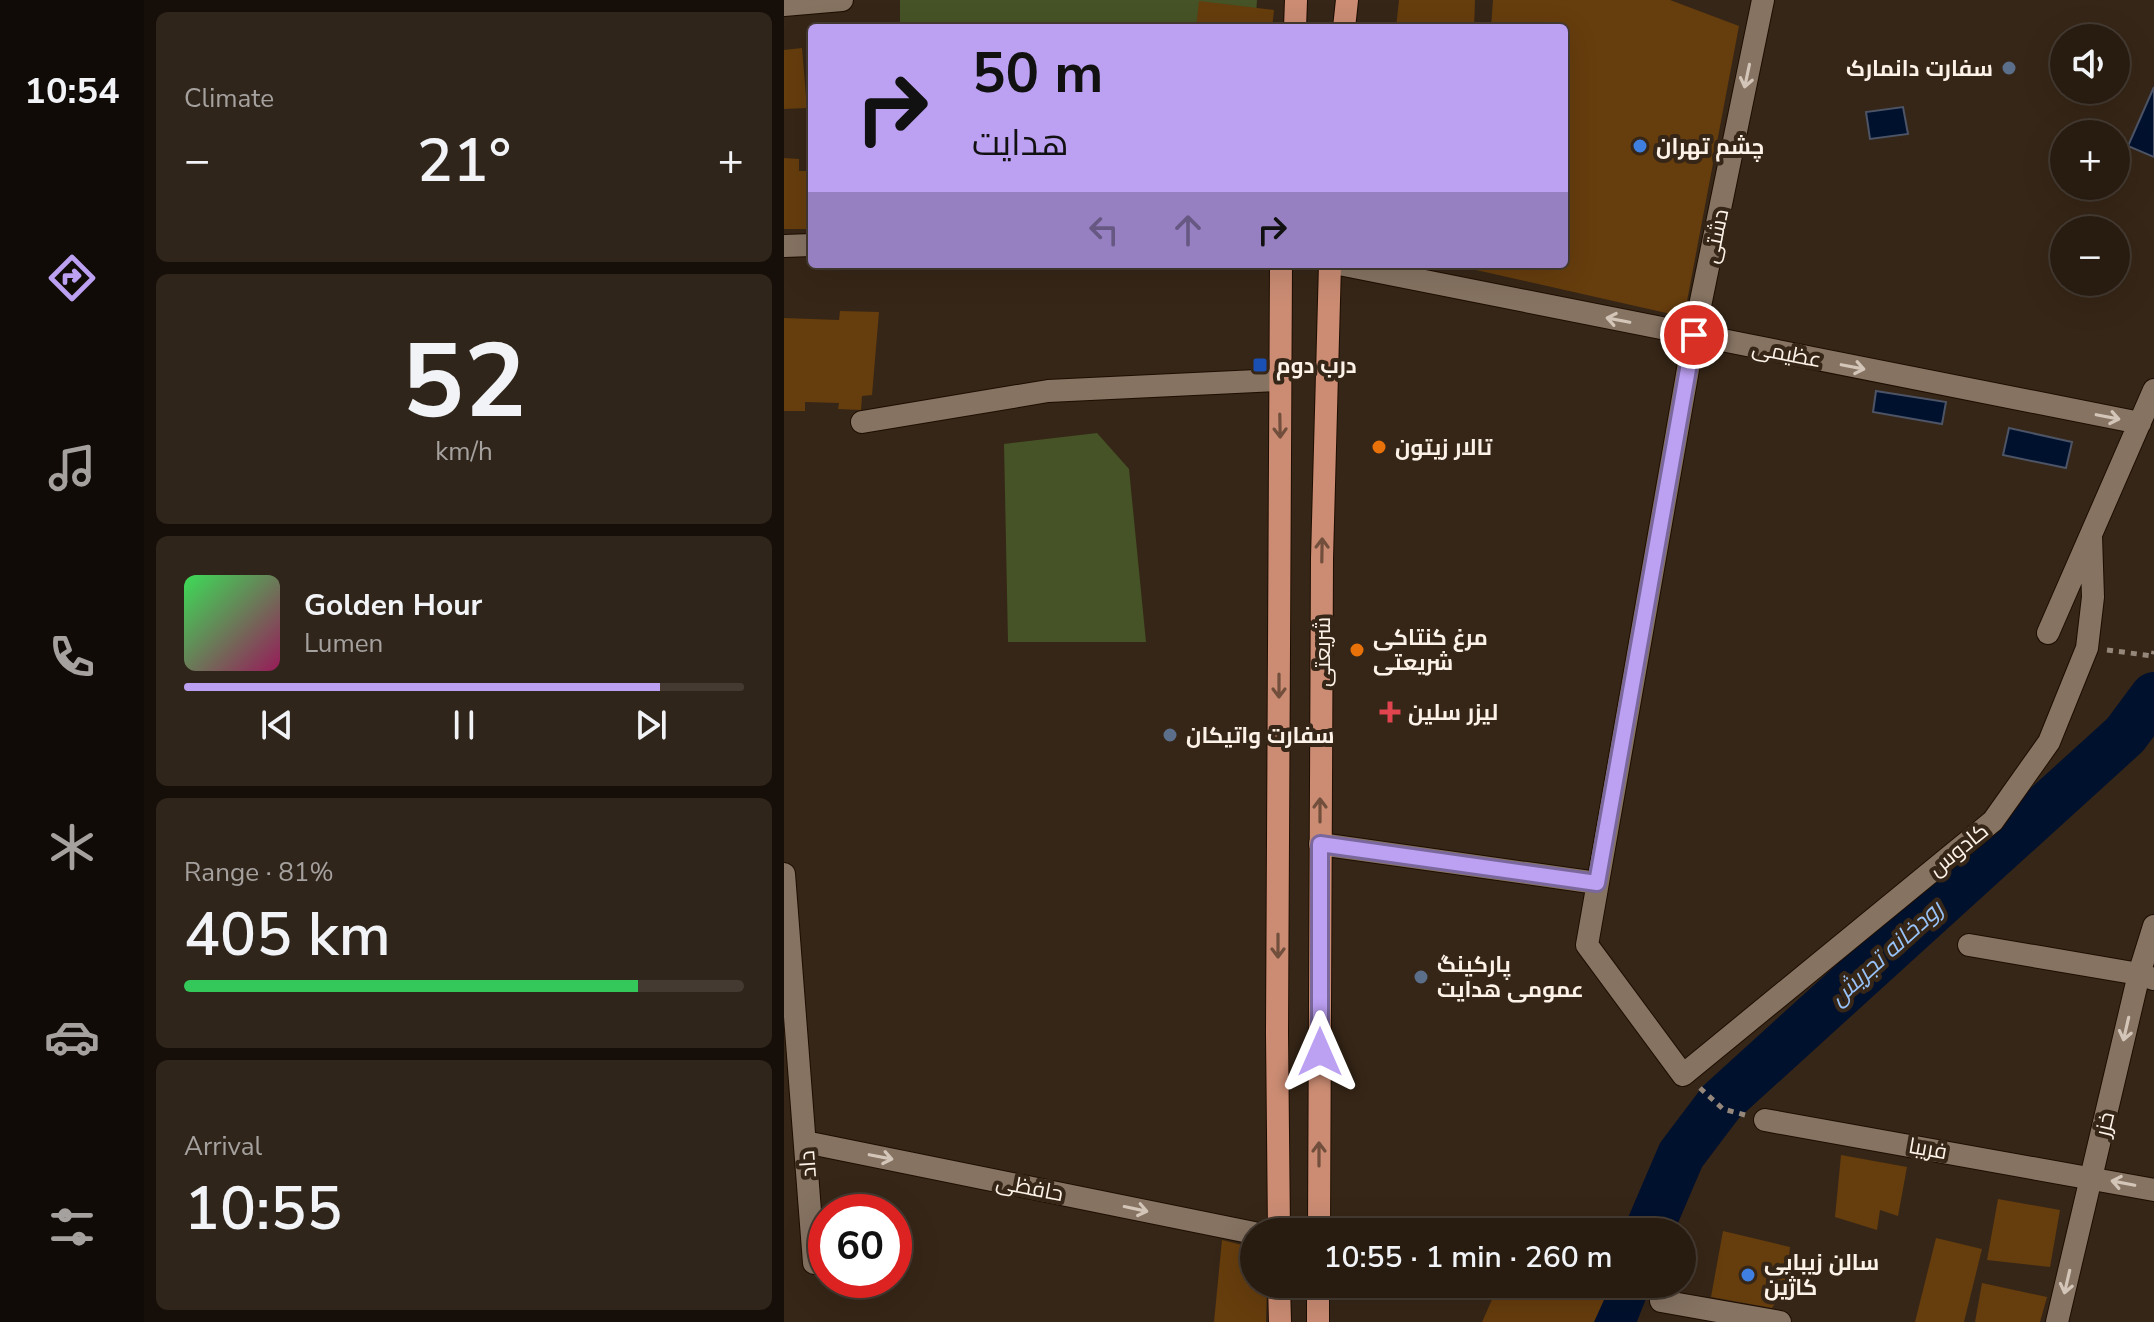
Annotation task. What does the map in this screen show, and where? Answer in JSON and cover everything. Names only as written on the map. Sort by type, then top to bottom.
[{"type":"main road","points":[[1295,24],[1296,0]]},
{"type":"main road","points":[[1344,24],[1347,0]]},
{"type":"main road","name":"شریعتی","points":[[1279,1218],[1281,268]]},
{"type":"main road","name":"شریعتی","points":[[1319,1218],[1322,558],[1330,268]]},
{"type":"main road","points":[[1279,1298],[1280,1322]]},
{"type":"main road","points":[[1318,1298],[1318,1322]]},
{"type":"street","points":[[784,5],[842,0]]},
{"type":"street","name":"دشتی","points":[[1587,945],[1694,335],[1763,0]]},
{"type":"street","points":[[784,246],[808,245]]},
{"type":"street","name":"عظیمی","points":[[1359,268],[2140,423]]},
{"type":"street","points":[[862,422],[1048,391],[1279,380]]},
{"type":"street","name":"کادوس","points":[[2048,633],[2154,390]]},
{"type":"street","name":"کادوس","points":[[1587,945],[1683,1075],[1993,821],[2049,742],[2087,648],[2093,597],[2091,536]]},
{"type":"street","points":[[1320,844],[1597,883]]},
{"type":"street","name":"داد","points":[[784,874],[790,997],[809,1194]]},
{"type":"street","name":"خزر","points":[[2057,1322],[2091,1177],[2146,976],[2154,926]]},
{"type":"street","points":[[1969,945],[2146,976]]},
{"type":"street","name":"فریبا","points":[[1765,1120],[2154,1190]]},
{"type":"street","name":"حافظی","points":[[805,1142],[1240,1230]]},
{"type":"street","points":[[1661,1301],[1780,1322]]},
{"type":"path","points":[[2126,653],[2153,656],[2154,651]]},
{"type":"path","points":[[1706,1093],[1723,1109]]},
{"type":"green space","points":[[900,0],[1257,0],[1255,24],[900,24]]},
{"type":"green space","points":[[1097,433],[1129,469],[1146,642],[1008,642],[1004,444]]},
{"type":"water","points":[[2154,87],[2154,157],[2130,147]]},
{"type":"water","points":[[1903,107],[1908,134],[1870,139],[1866,112]]},
{"type":"water","points":[[1876,391],[1946,402],[1942,424],[1873,412]]},
{"type":"water","points":[[2009,428],[2072,442],[2066,468],[2003,455]]},
{"type":"building","points":[[1399,0],[1475,0],[1474,24],[1396,24]]},
{"type":"building","name":"چشم تهران","points":[[1493,0],[1670,0],[1739,26],[1684,317],[1476,270],[1568,268],[1568,24],[1491,24]]},
{"type":"building","points":[[1199,1],[1274,10],[1272,24],[1196,24]]},
{"type":"building","points":[[802,48],[807,108],[784,109],[784,50]]},
{"type":"building","points":[[784,158],[799,159],[799,171],[808,171],[808,229],[784,229]]},
{"type":"building","points":[[840,311],[879,312],[872,395],[862,396],[861,410],[838,409],[839,403],[805,402],[805,411],[784,411],[784,318],[839,320]]},
{"type":"building","points":[[1841,1155],[1907,1167],[1898,1216],[1880,1210],[1877,1230],[1835,1217]]},
{"type":"building","points":[[1998,1199],[2060,1210],[2050,1267],[1987,1260]]},
{"type":"building","points":[[1723,1231],[1790,1247],[1786,1285],[1772,1308],[1711,1297]]},
{"type":"building","points":[[1936,1238],[1982,1249],[1964,1322],[1915,1322]]},
{"type":"building","points":[[1222,1240],[1240,1244],[1240,1298],[1267,1298],[1266,1322],[1214,1322]]},
{"type":"building","points":[[1982,1283],[2047,1297],[2040,1322],[1975,1322]]},
{"type":"building","points":[[1493,1298],[1605,1298],[1594,1322],[1482,1322]]},
{"type":"waterway","name":"رودخانه تجریش","points":[[1654,1218],[1681,1155],[1721,1102],[2125,735],[2154,696]]},
{"type":"waterway","name":"رودخانه تجریش","points":[[1611,1322],[1620,1298]]},
{"type":"place","name":"سفارت دانمارک","points":[[2009,68]]},
{"type":"place","name":"چشم تهران","points":[[1640,146]]},
{"type":"place","name":"درب دوم","points":[[1260,365]]},
{"type":"place","name":"تالار زیتون","points":[[1379,447]]},
{"type":"place","name":"مرغ کنتاکی شریعتی","points":[[1357,650]]},
{"type":"place","name":"لیزر سلین","points":[[1390,712]]},
{"type":"place","name":"سفارت واتیکان","points":[[1170,735]]},
{"type":"place","name":"پارکینگ عمومی هدایت","points":[[1421,977]]},
{"type":"place","name":"سالن زیبایی کاژین","points":[[1748,1275]]},
{"type":"route","points":[[1320,1052],[1320,844],[1597,883],[1694,335]]}]
